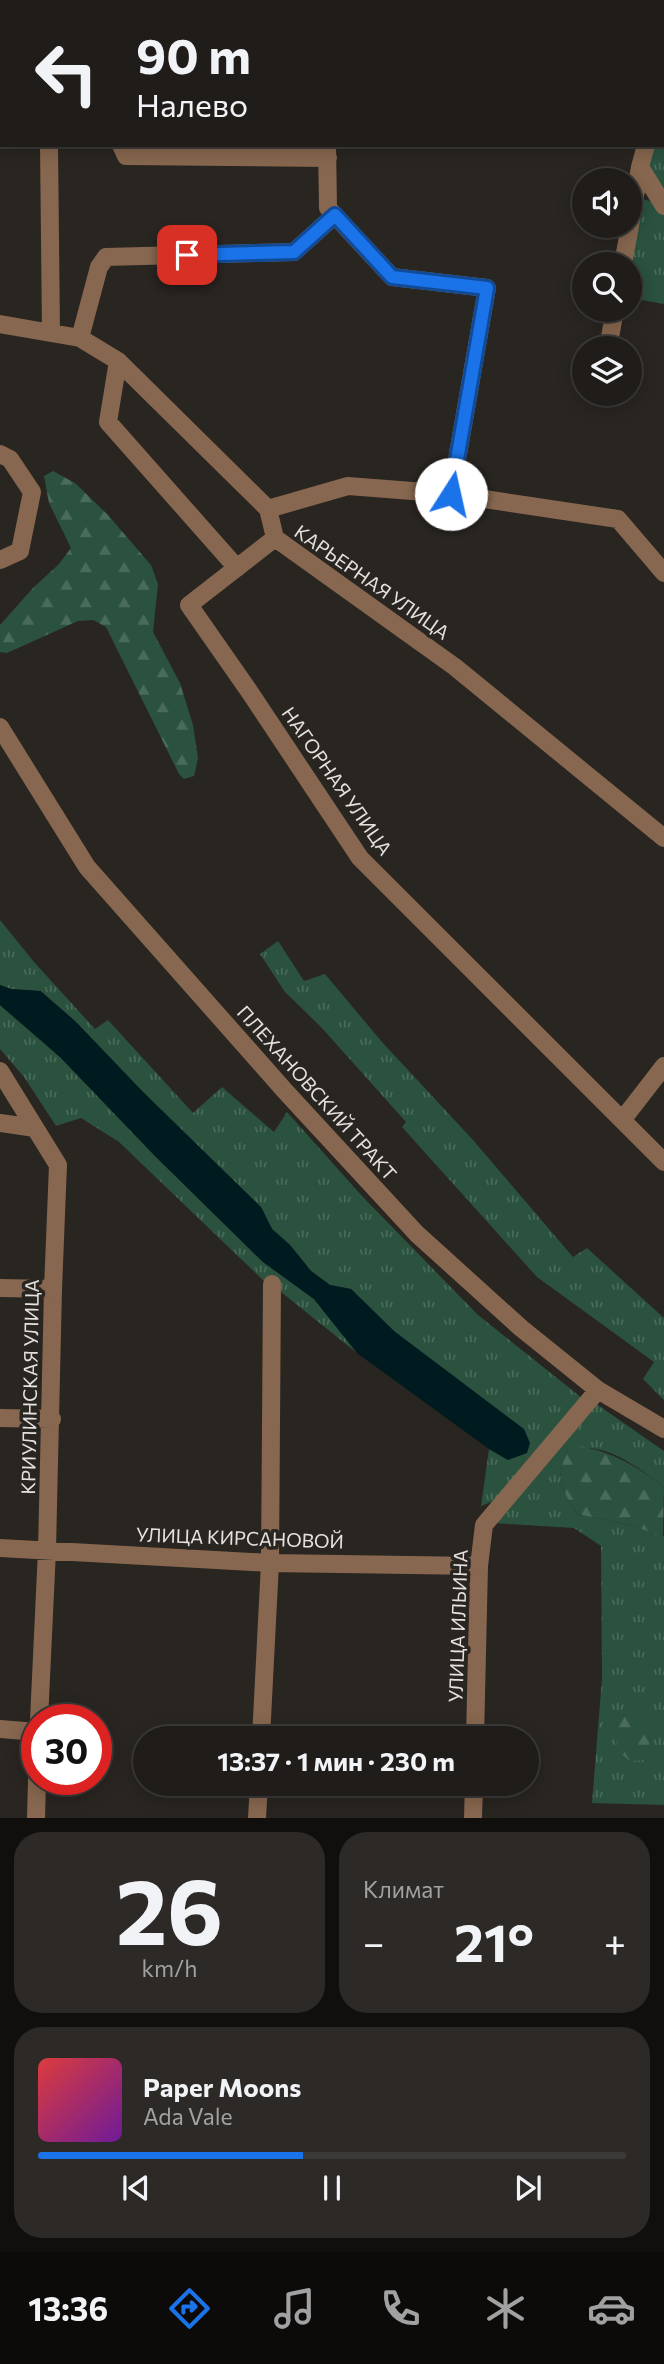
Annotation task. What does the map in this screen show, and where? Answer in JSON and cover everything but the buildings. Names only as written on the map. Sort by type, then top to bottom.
[{"type":"street","points":[[49,147],[51,332]]},
{"type":"street","points":[[122,147],[126,156],[328,151],[328,208],[392,277],[487,288],[451,494]]},
{"type":"street","points":[[645,147],[640,167],[664,206]]},
{"type":"street","points":[[80,338],[99,267],[106,257],[294,252],[335,215]]},
{"type":"street","points":[[0,324],[80,338],[118,361],[268,509],[348,486],[451,494],[618,519],[664,573]]},
{"type":"street","points":[[118,361],[108,422],[237,568]]},
{"type":"street","points":[[0,454],[10,460],[32,492],[19,551],[0,560]]},
{"type":"street","name":"КАРЬЕРНАЯ УЛИЦА","points":[[268,509],[275,538],[455,667],[664,838]]},
{"type":"street","name":"НАГОРНАЯ УЛИЦА","points":[[275,538],[189,605],[360,858],[664,1162]]},
{"type":"street","name":"ПЛЕХАНОВСКИЙ ТРАКТ","points":[[0,727],[87,867],[285,1091],[417,1234],[521,1328],[598,1390],[664,1428]]},
{"type":"street","points":[[623,1119],[664,1066]]},
{"type":"street","name":"КРИУЛИНСКАЯ УЛИЦА","points":[[0,1071],[58,1165],[52,1419],[39,1704]]},
{"type":"street","points":[[0,1123],[35,1128]]},
{"type":"street","points":[[262,1726],[270,1563],[272,1283]]},
{"type":"street","points":[[0,1288],[53,1289]]},
{"type":"street","name":"УЛИЦА ИЛЬИНА","points":[[475,1726],[479,1566],[484,1525],[598,1390]]},
{"type":"street","points":[[0,1418],[52,1419]]},
{"type":"street","name":"УЛИЦА КИРСАНОВОЙ","points":[[0,1548],[270,1563],[479,1566]]},
{"type":"street","points":[[0,1729],[21,1731]]},
{"type":"street","points":[[36,1818],[37,1795]]},
{"type":"street","points":[[257,1818],[258,1796]]},
{"type":"street","points":[[473,1818],[474,1796]]},
{"type":"green space","points":[[651,147],[664,147],[664,199],[642,162]]},
{"type":"green space","points":[[642,199],[660,204],[664,210],[664,304],[642,300],[642,252],[632,252],[634,238],[642,238]]},
{"type":"green space","points":[[53,471],[75,483],[107,514],[151,565],[158,584],[153,632],[180,683],[193,725],[198,758],[194,776],[184,779],[179,774],[106,627],[93,620],[78,621],[7,653],[0,652],[0,625],[71,548],[49,503],[44,476]]},
{"type":"green space","points":[[0,920],[95,1029],[108,1020],[193,1113],[222,1087],[274,1132],[287,1112],[362,1196],[478,1315],[582,1398],[499,1499],[481,1506],[489,1449],[508,1460],[394,1331],[351,1289],[330,1285],[311,1271],[290,1245],[272,1229],[261,1207],[144,1093],[75,1021],[41,991],[11,989],[0,985]]},
{"type":"green space","points":[[278,941],[304,981],[325,974],[573,1257],[587,1248],[664,1318],[664,1400],[643,1379],[654,1362],[537,1277],[402,1127],[406,1122],[321,1027],[285,992],[260,954]]},
{"type":"green space","points":[[0,1005],[60,1057],[155,1156],[263,1262],[314,1299],[357,1353],[265,1282],[119,1142],[81,1118],[56,1126],[24,1077],[0,1049]]},
{"type":"green space","points":[[595,1403],[664,1451],[664,1487],[631,1463],[593,1448],[567,1451],[561,1477],[567,1498],[577,1514],[664,1536],[664,1805],[592,1803],[602,1678],[601,1546],[574,1528],[492,1523]]},
{"type":"green space","points":[[580,1446],[625,1461],[664,1487],[663,1536],[629,1525],[577,1514],[564,1491],[561,1469],[567,1451]]},
{"type":"green space","points":[[621,1713],[643,1715],[650,1737],[644,1760],[630,1761],[619,1752],[615,1727]]},
{"type":"water","points":[[0,985],[11,989],[40,991],[75,1021],[144,1093],[261,1207],[272,1229],[290,1245],[311,1271],[330,1285],[351,1289],[394,1331],[524,1429],[530,1443],[527,1453],[508,1460],[489,1449],[357,1353],[314,1299],[263,1262],[155,1156],[60,1057],[0,1005]]},
{"type":"route","points":[[187,255],[294,252],[335,215],[392,277],[487,288],[451,494]]}]
